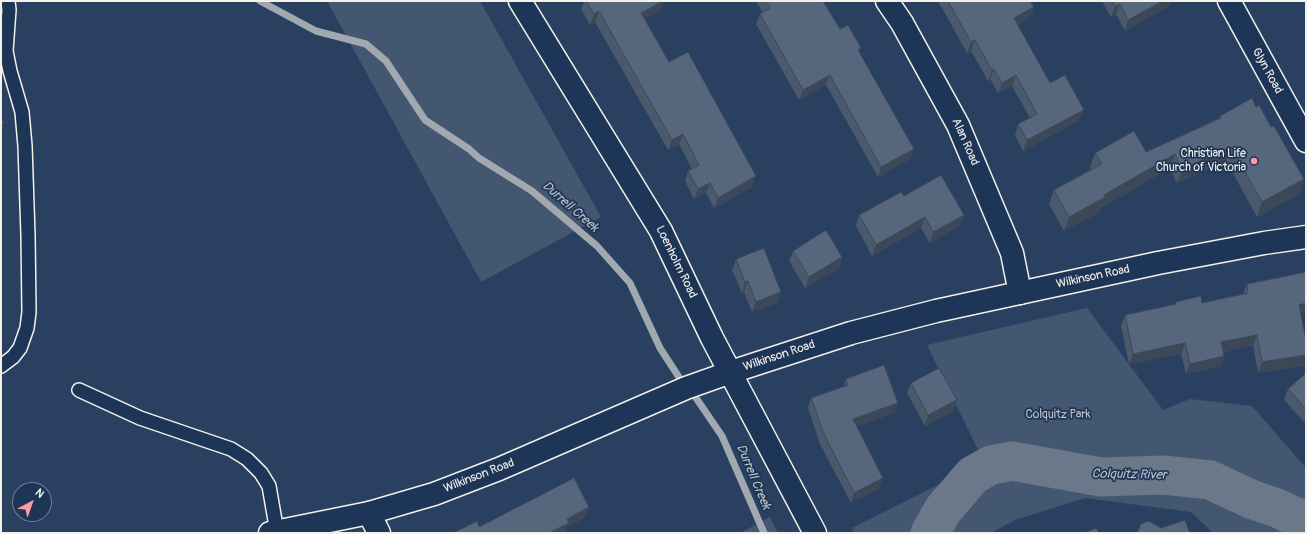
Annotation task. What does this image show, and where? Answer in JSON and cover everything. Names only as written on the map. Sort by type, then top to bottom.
[{"type":"street","name":"Loenholm Road","points":[[520,1],[662,231],[712,338],[815,533]]},
{"type":"street","name":"Alan Road","points":[[888,1],[910,37],[958,125],[1012,253],[1020,293]]},
{"type":"street","name":"Glyn Road","points":[[1229,1],[1306,141]]},
{"type":"street","name":"Wilkinson Road","points":[[274,532],[369,513],[434,494],[499,469],[686,388],[859,331],[936,310],[1165,262],[1264,243],[1306,237]]},
{"type":"street","points":[[369,513],[380,533]]},
{"type":"lane","points":[[1,366],[13,357],[20,348],[27,328],[29,312],[25,146],[22,112],[10,71],[6,51],[10,10],[8,1]]},
{"type":"lane","points":[[79,390],[140,418],[231,448],[247,459],[261,473],[269,486],[274,532]]},
{"type":"green space","points":[[327,1],[480,1],[601,217],[481,282]]},
{"type":"green space","name":"Colquitz Park","points":[[1087,308],[1163,410],[1190,399],[1252,406],[1306,468],[1306,533],[1213,533],[1191,512],[1085,498],[1015,520],[991,533],[854,533],[852,528],[984,462],[927,345]]},
{"type":"green space","points":[[770,517],[778,533],[740,533]]},
{"type":"building","points":[[586,1],[663,1],[641,13],[669,62],[688,52],[756,176],[718,198],[710,183],[698,189],[688,171],[699,165],[683,134],[672,140],[599,11],[594,14]]},
{"type":"building","points":[[766,1],[823,1],[840,29],[848,25],[861,48],[858,50],[914,149],[881,167],[830,75],[803,90],[760,14],[770,8]]},
{"type":"building","points":[[948,1],[1030,1],[1034,7],[1014,18],[1050,83],[1065,75],[1084,110],[1027,140],[1018,124],[1037,114],[1016,75],[1002,83],[994,69],[992,70],[975,40],[971,42]]},
{"type":"building","points":[[1112,1],[1163,1],[1128,20],[1120,4],[1115,6]]},
{"type":"building","points":[[1252,98],[1256,107],[1259,105],[1271,127],[1274,126],[1304,179],[1262,202],[1231,147],[1182,169],[1175,154],[1104,195],[1105,197],[1069,217],[1054,190],[1102,164],[1095,153],[1134,131],[1146,152],[1221,118],[1220,116]]},
{"type":"building","points":[[941,175],[964,215],[933,232],[925,217],[876,245],[859,215],[901,192],[904,196]]},
{"type":"building","points":[[826,230],[842,257],[809,277],[793,251]]},
{"type":"building","points":[[764,248],[781,292],[756,302],[748,281],[745,282],[736,259]]},
{"type":"building","points":[[1306,272],[1306,303],[1299,305],[1306,340],[1306,355],[1262,362],[1257,335],[1221,342],[1224,356],[1190,364],[1185,343],[1133,354],[1125,315],[1176,304],[1176,302],[1201,296],[1202,303],[1248,293],[1247,284]]},
{"type":"building","points":[[884,365],[898,403],[853,419],[883,478],[854,493],[824,434],[811,398],[848,385],[846,379]]},
{"type":"building","points":[[939,368],[957,400],[928,415],[911,383]]},
{"type":"building","points":[[1306,373],[1306,409],[1288,389]]},
{"type":"building","points":[[574,478],[589,507],[567,519],[569,523],[549,533],[453,533],[477,521],[479,527]]},
{"type":"building","points":[[1185,520],[1190,533],[1137,533],[1141,524],[1149,521],[1161,528]]},
{"type":"building","points":[[1096,528],[1099,533],[1085,533]]},
{"type":"waterway","name":"Durrell Creek","points":[[260,1],[316,31],[366,44],[386,61],[425,120],[469,149],[479,158],[532,191],[597,246],[630,283],[660,348],[686,388],[692,392],[722,436],[764,533]]},
{"type":"waterway","name":"Colquitz River","points":[[930,533],[943,510],[973,475],[991,465],[1012,461],[1101,477],[1163,475],[1210,480],[1253,500],[1277,508],[1298,518],[1306,518]]},
{"type":"place","name":"Christian Life Church of Victoria","points":[[1254,161]]}]
